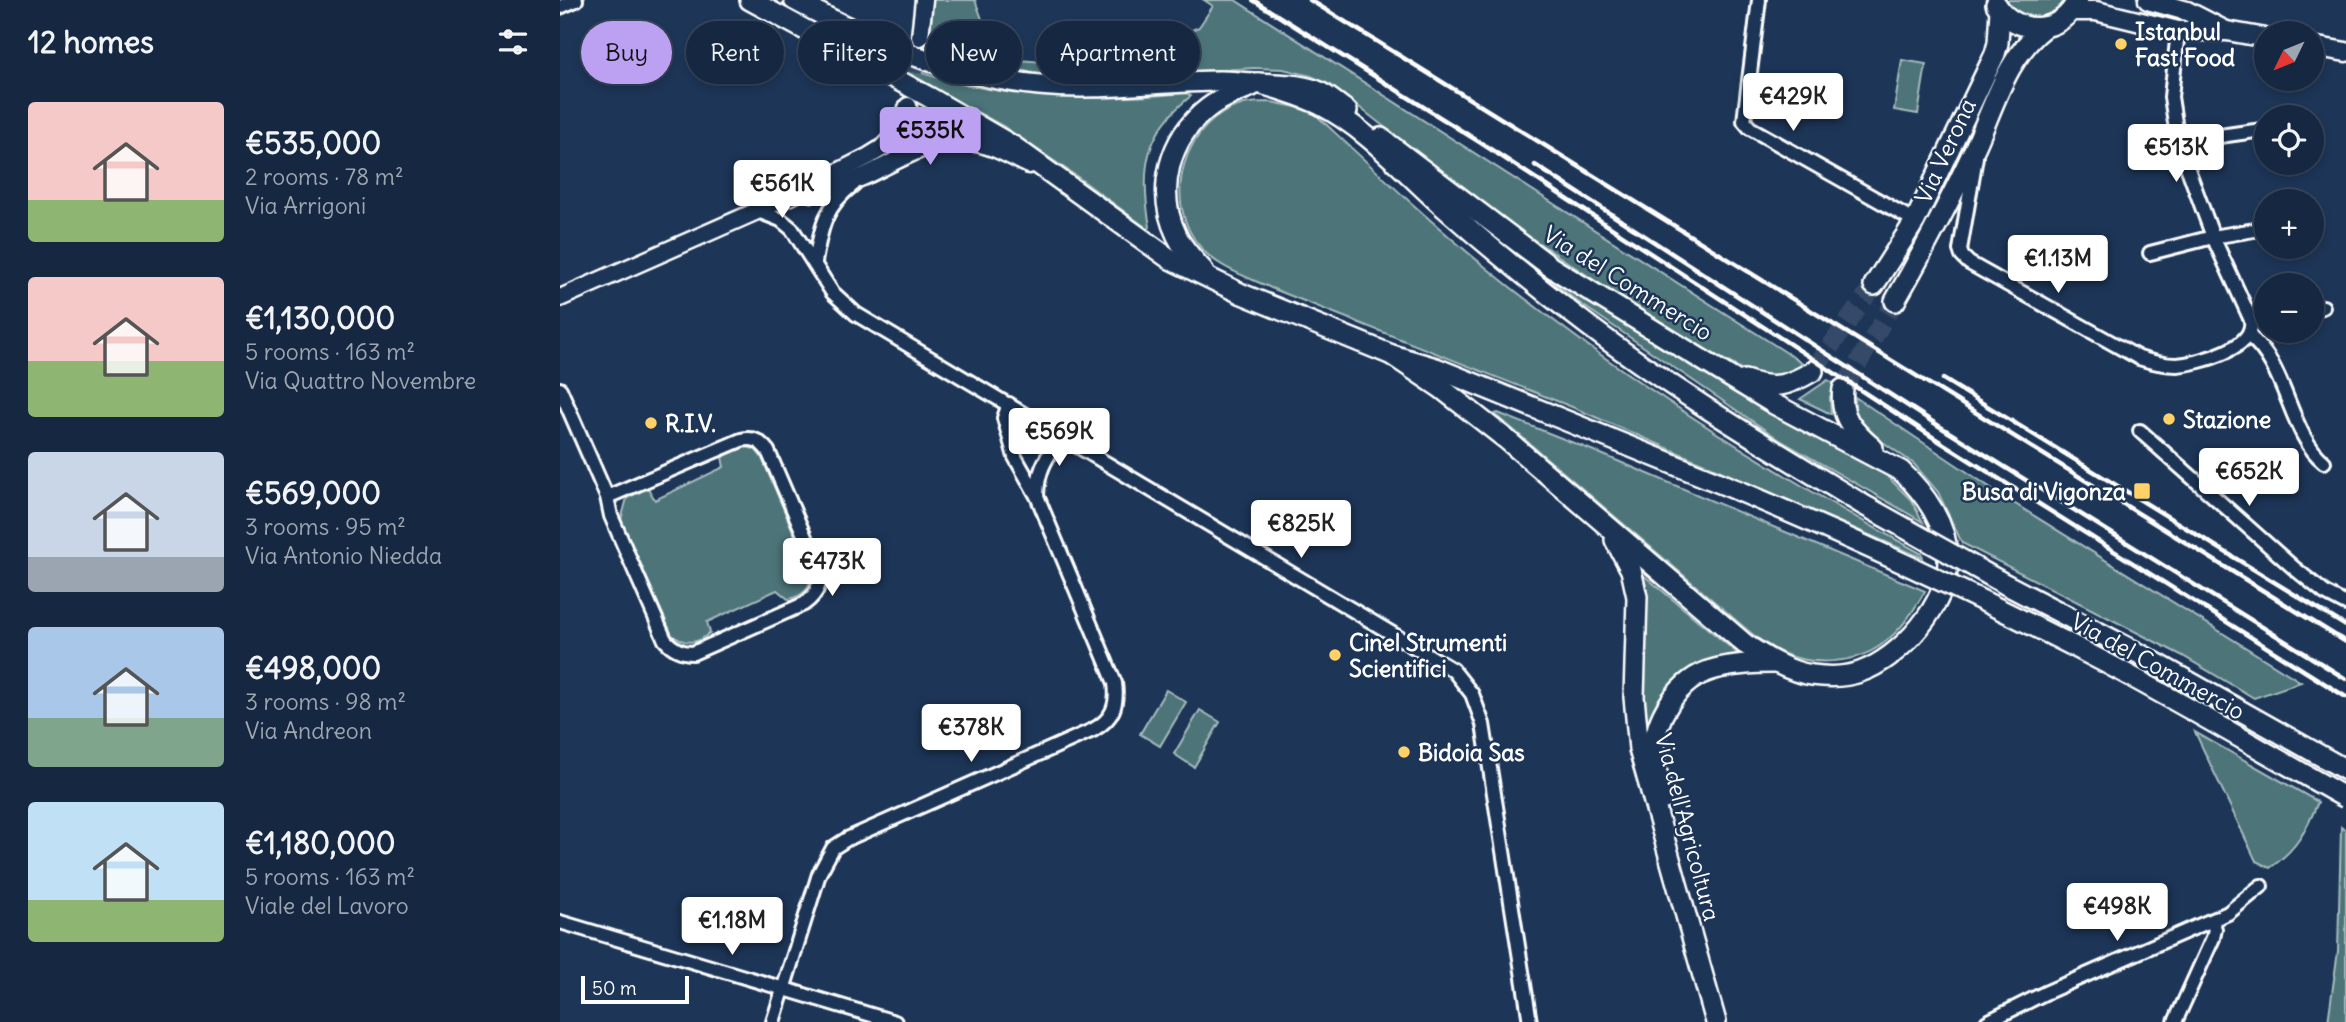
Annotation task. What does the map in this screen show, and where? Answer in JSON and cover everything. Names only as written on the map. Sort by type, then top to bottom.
[{"type":"main road","name":"Via del Commercio","points":[[750,0],[1013,146],[1170,259],[1242,295],[1392,355],[1448,372],[1737,490],[1904,564],[2107,664],[2346,798]]},
{"type":"main road","name":"Via del Commercio","points":[[794,0],[843,27],[888,47],[933,64],[986,78],[1040,85],[1098,88],[1219,81],[1277,83],[1316,90],[1356,117],[1551,267],[1774,404],[1901,471],[1925,497],[1932,509],[1941,527],[1947,550],[1945,579],[1935,603],[1925,620],[1901,648],[1860,672],[1838,676],[1811,675],[1776,663],[1745,644],[1467,408],[1392,355]]},
{"type":"main road","points":[[2148,0],[2187,11],[2227,31]]},
{"type":"main road","name":"Via Verona","points":[[1874,285],[1915,221],[1995,54],[1998,43],[1995,2]]},
{"type":"main road","points":[[1995,2],[2020,25],[2045,27]]},
{"type":"main road","name":"Via Verona","points":[[1895,300],[1931,238],[1974,150],[2008,71],[2032,38],[2045,27],[2060,22],[2074,6]]},
{"type":"main road","points":[[2074,6],[2178,31],[2227,31],[2254,36]]},
{"type":"main road","points":[[2324,48],[2346,52]]},
{"type":"main road","name":"Via del Commercio","points":[[1211,279],[1182,245],[1172,224],[1167,196],[1169,163],[1181,136],[1198,116],[1222,99],[1258,83],[1317,103],[1367,137],[1502,257],[1575,316],[1679,390],[1781,455],[2005,584],[2140,654],[2346,770]]},
{"type":"main road","points":[[1727,374],[1751,382],[1779,386],[1793,383],[1813,371]]},
{"type":"main road","points":[[1843,389],[1842,410],[1846,419],[1859,436],[1901,471]]},
{"type":"main road","name":"Via dell'Agricoltura","points":[[1605,524],[1623,552],[1635,583],[1638,622],[1635,709],[1639,749],[1716,1022]]},
{"type":"main road","name":"Via dell'Agricoltura","points":[[1730,1022],[1654,756],[1667,706],[1677,692],[1691,680],[1713,669],[1776,663]]},
{"type":"street","points":[[560,7],[576,0]]},
{"type":"street","points":[[920,37],[924,0]]},
{"type":"street","name":"Via Verona","points":[[1759,0],[1744,121],[1750,128],[1915,221]]},
{"type":"street","points":[[1974,150],[1975,166],[1960,250],[1969,263],[2147,361],[2175,365],[2198,361],[2242,344],[2252,330],[2251,320],[2213,237],[2178,142],[2172,97],[2178,31]]},
{"type":"street","points":[[560,298],[791,196],[881,148],[900,126],[908,106]]},
{"type":"street","points":[[2178,142],[2254,131]]},
{"type":"street","points":[[791,196],[825,190],[865,176],[905,156],[955,141],[992,147],[1072,186]]},
{"type":"street","points":[[815,262],[822,226],[830,208],[839,196],[865,176]]},
{"type":"street","points":[[758,211],[781,220],[792,229],[832,292],[856,314],[1453,670],[1472,694],[1483,724],[1530,1022]]},
{"type":"street","points":[[2150,253],[2254,230]]},
{"type":"street","points":[[2249,336],[2260,345],[2270,360],[2309,445],[2324,462]]},
{"type":"street","points":[[560,389],[665,640],[678,650],[693,653],[804,604],[818,590],[820,580],[817,565],[768,451],[757,440],[741,440],[607,496]]},
{"type":"street","points":[[773,1022],[819,874],[833,848],[847,838],[1093,730],[1107,721],[1113,713],[1116,703],[1115,682],[1037,496],[1015,457],[1004,418],[1009,404]]},
{"type":"street","points":[[2140,431],[2294,568],[2325,593],[2346,604]]},
{"type":"street","points":[[1037,496],[1038,475],[1043,462],[1061,435]]},
{"type":"street","points":[[1987,1022],[2045,993],[2238,907],[2261,886]]},
{"type":"street","points":[[2175,1022],[2213,938],[2215,929],[2211,920]]},
{"type":"street","points":[[560,922],[895,1022]]},
{"type":"green space","points":[[933,0],[975,0],[983,21],[930,21]]},
{"type":"green space","points":[[1204,0],[1235,0],[1809,367],[1779,379],[1750,374],[1606,288],[1527,235],[1467,192],[1331,85],[1311,76],[1283,69],[1200,71],[1200,26],[1213,6]]},
{"type":"green space","points":[[2000,0],[2066,0],[2052,15],[2021,19]]},
{"type":"green space","points":[[1022,60],[1036,61],[1036,72],[1022,71]]},
{"type":"green space","points":[[1902,60],[1926,64],[1918,114],[1894,110]]},
{"type":"green space","points":[[912,69],[926,74],[926,84],[964,84],[1036,95],[1095,98],[1186,93],[1191,96],[1163,124],[1149,154],[1146,170],[1148,229],[1003,126],[912,77]]},
{"type":"green space","points":[[1271,102],[1315,114],[1489,270],[1592,349],[1699,422],[1809,490],[1922,554],[1923,558],[1572,407],[1271,288],[1216,261],[1201,248],[1189,229],[1182,208],[1184,164],[1193,144],[1206,127],[1223,113],[1244,104]]},
{"type":"green space","points":[[1540,272],[1736,394],[1844,448],[1883,472],[1911,500],[1923,522],[1780,440],[1578,302]]},
{"type":"green space","points":[[1828,380],[1835,384],[1830,397],[1831,414],[1800,399]]},
{"type":"green space","points":[[1855,397],[2012,502],[2301,682],[2254,698],[2181,655],[1962,543],[1938,492],[1914,464],[1866,430],[1855,413]]},
{"type":"green space","points":[[1495,414],[1925,591],[1897,631],[1874,650],[1833,661],[1804,660],[1778,651],[1747,630]]},
{"type":"green space","points":[[745,447],[755,449],[762,458],[808,567],[809,584],[800,595],[788,599],[777,590],[707,622],[710,632],[702,639],[692,642],[682,640],[672,635],[621,520],[627,498],[649,490],[655,500],[724,467],[722,457]]},
{"type":"green space","points":[[1641,573],[1737,653],[1703,664],[1677,679],[1659,702],[1647,732],[1642,727],[1646,632]]},
{"type":"green space","points":[[1166,690],[1186,702],[1160,746],[1140,734]]},
{"type":"green space","points":[[1200,710],[1220,722],[1194,767],[1174,754]]},
{"type":"green space","points":[[2195,732],[2318,802],[2300,839],[2270,868],[2256,861]]},
{"type":"green space","points":[[2341,827],[2346,831],[2346,1022],[2328,1022],[2338,951]]},
{"type":"tunnel","points":[[909,96],[919,46]]},
{"type":"tunnel","points":[[1813,371],[1874,285]]},
{"type":"tunnel","points":[[1843,389],[1895,301]]},
{"type":"railway","points":[[1253,0],[1481,143],[1931,436],[2346,697]]},
{"type":"railway","points":[[1310,0],[2346,642]]},
{"type":"railway","points":[[1535,165],[1939,426],[2346,679]]},
{"type":"railway","points":[[1943,379],[2346,626]]},
{"type":"place","name":"Istanbul Fast Food","points":[[2121,44]]},
{"type":"place","name":"Stazione","points":[[2169,419]]},
{"type":"place","name":"R.I.V.","points":[[651,423]]},
{"type":"place","name":"Busa di Vigonza","points":[[2142,491]]},
{"type":"place","name":"Cinel Strumenti Scientifici","points":[[1335,655]]},
{"type":"place","name":"Bidoia Sas","points":[[1404,752]]}]
